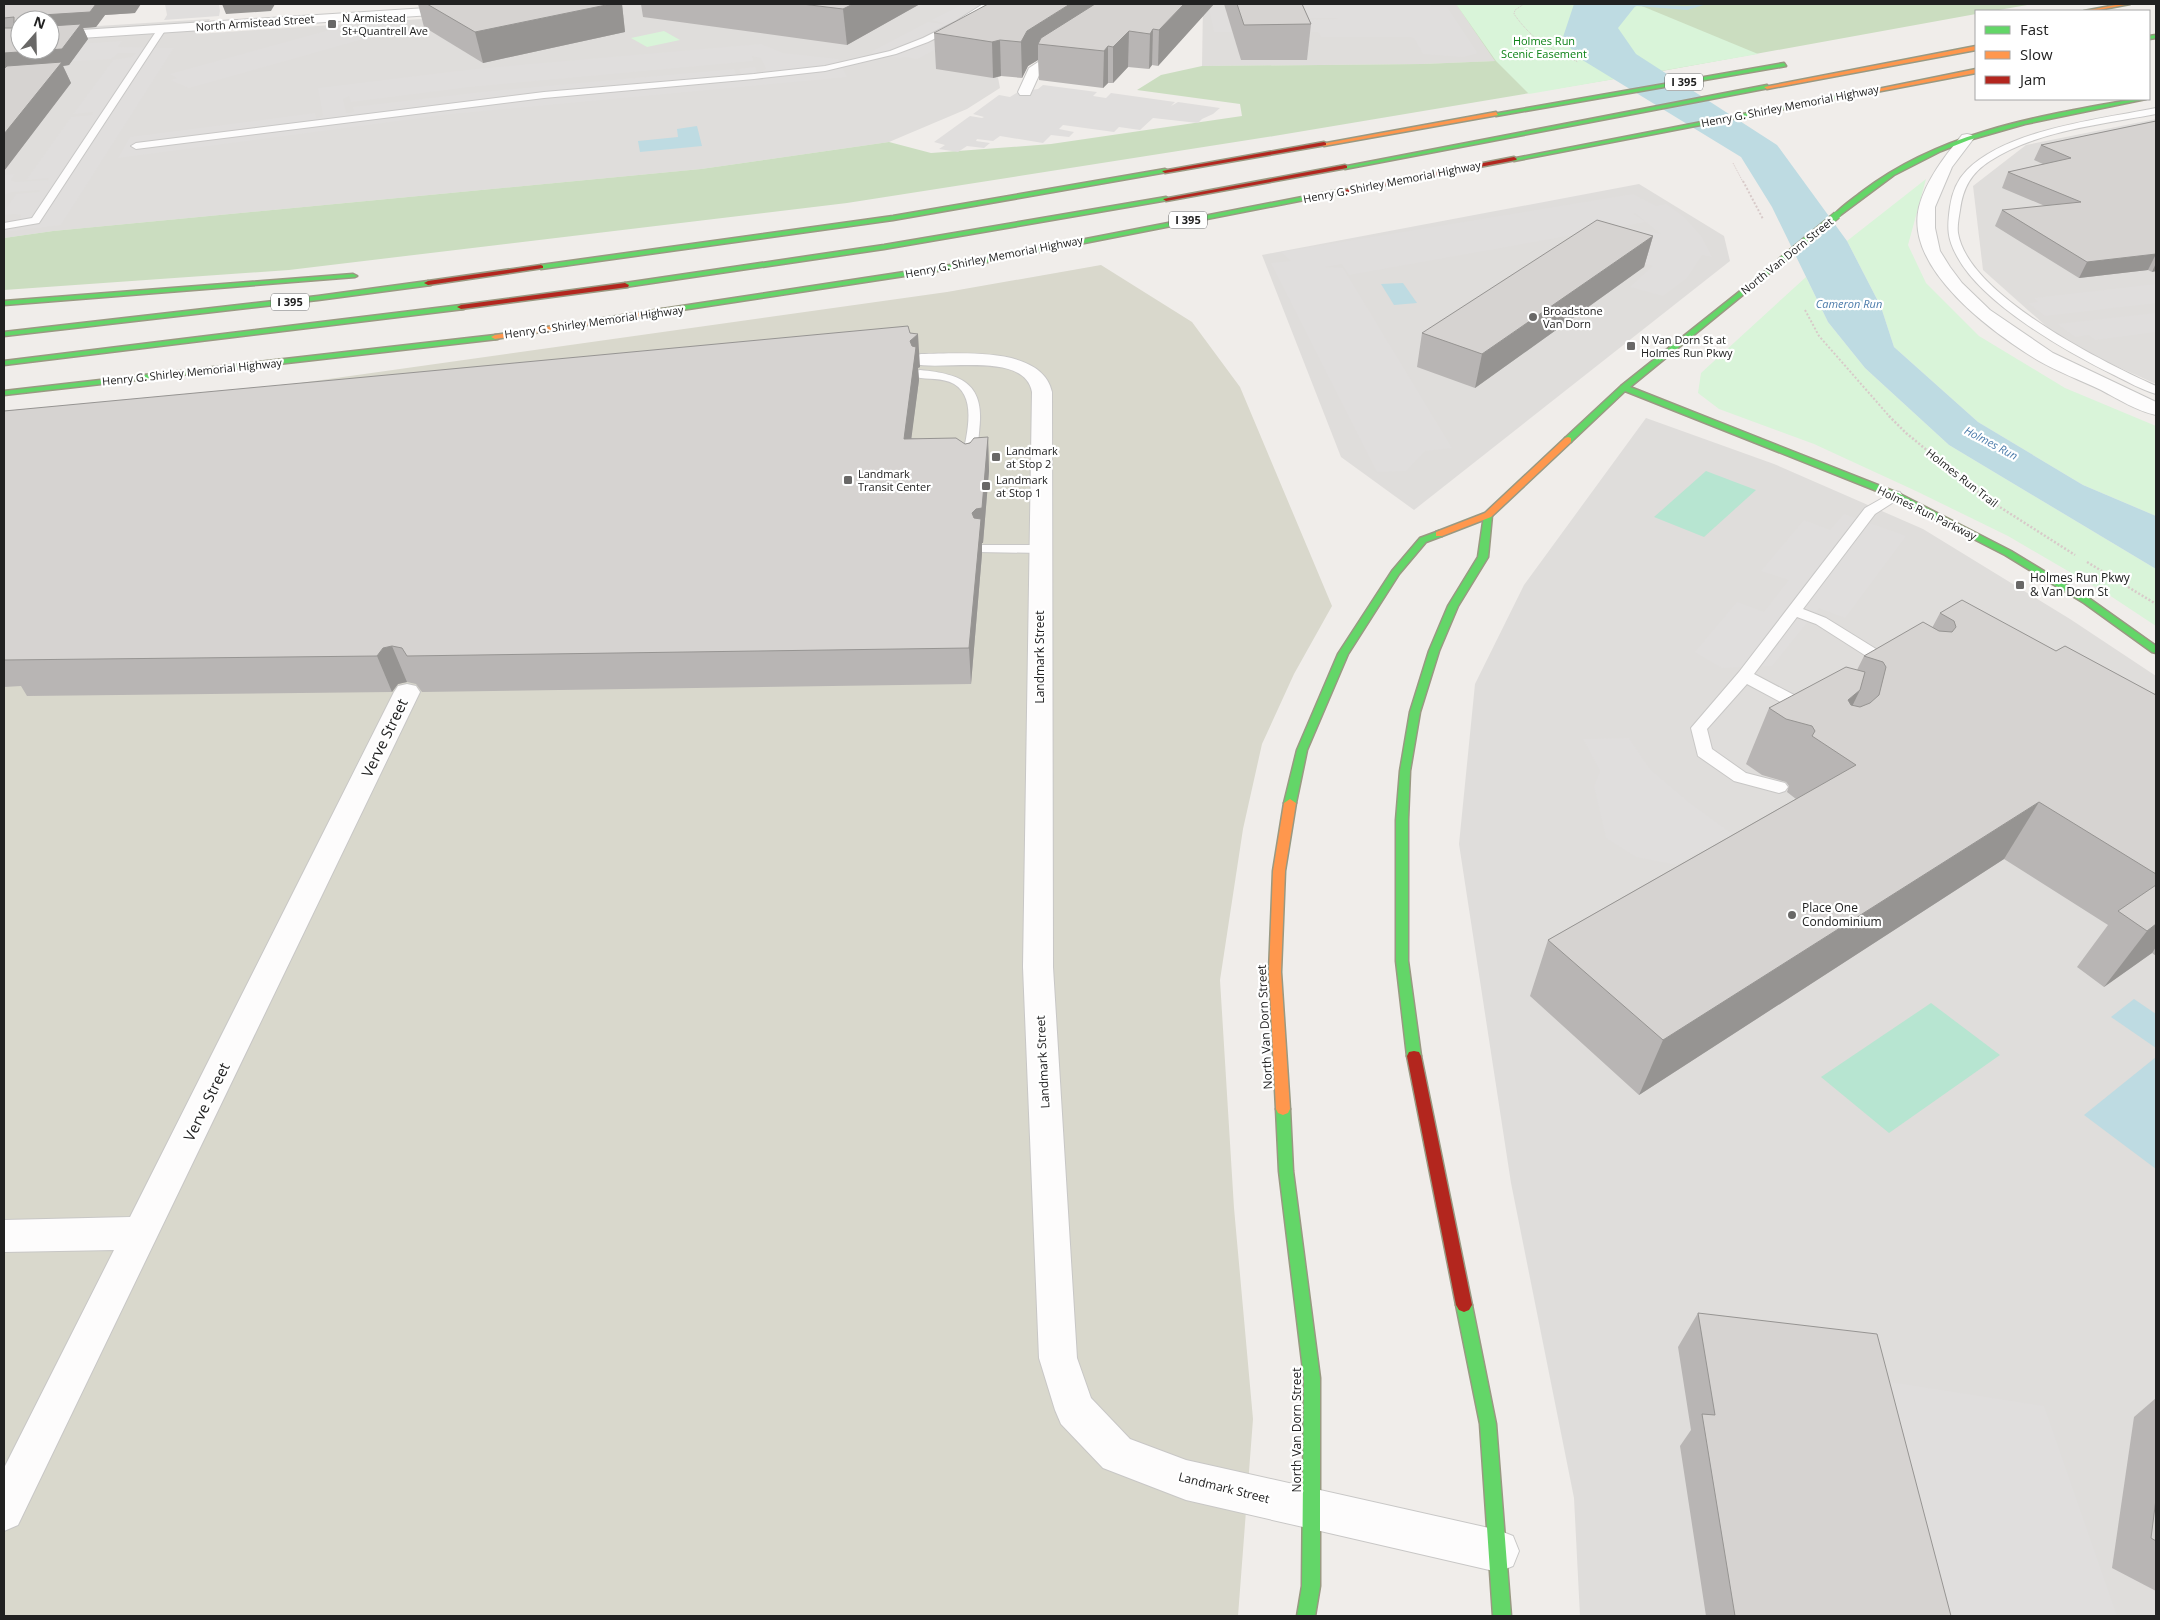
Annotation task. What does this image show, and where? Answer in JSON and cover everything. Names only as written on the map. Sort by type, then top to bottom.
[{"type":"main road","points":[[2092,10],[2128,4]]},
{"type":"main road","points":[[4,363],[272,332],[545,297],[853,252],[1199,193],[1975,48]]},
{"type":"main road","name":"I 395","points":[[4,334],[318,298],[576,264],[902,217],[1797,63]]},
{"type":"main road","name":"Henry G. Shirley Memorial Highway","points":[[4,393],[495,337],[957,266],[1168,224],[1975,71]]},
{"type":"main road","name":"North Van Dorn Street","points":[[1306,1616],[1311,1586],[1312,1378],[1286,1171],[1275,972],[1279,871],[1291,794],[1302,750],[1343,654],[1395,573],[1423,540],[1488,515],[1624,388],[1837,215],[1899,169],[1920,157],[1968,138],[2029,122],[2138,100]]},
{"type":"main road","points":[[481,263],[576,264]]},
{"type":"main road","points":[[4,303],[369,274]]},
{"type":"main road","points":[[4,401],[397,349]]},
{"type":"main road","name":"Holmes Run Parkway","points":[[1624,388],[1895,495],[2008,553],[2087,601],[2156,650]]},
{"type":"main road","points":[[1488,515],[1483,558],[1453,606],[1434,651],[1415,712],[1404,771],[1401,895],[1402,961],[1415,1061],[1488,1424],[1502,1616]]},
{"type":"street","points":[[1025,92],[1034,71],[1092,33],[1108,17],[1106,4]]},
{"type":"street","name":"North Armistead Street","points":[[60,35],[162,29],[189,22],[468,9]]},
{"type":"street","points":[[1968,138],[1954,152],[1938,179],[1927,207],[1927,228],[1932,251],[1942,269],[1956,287],[1984,314],[2046,357],[2156,409]]},
{"type":"street","name":"Landmark Street","points":[[921,367],[987,359],[1024,368],[1040,383],[1044,402],[1041,436],[1042,549],[1038,966],[1058,1358],[1075,1410],[1117,1454],[1186,1480],[1311,1510],[1498,1551]]},
{"type":"street","name":"Verve Street","points":[[4,1511],[142,1234],[407,692]]},
{"type":"street","points":[[4,1236],[142,1234]]},
{"type":"lane","points":[[136,146],[299,127],[426,108],[561,94],[772,76],[838,67],[901,51],[967,20],[988,4]]},
{"type":"lane","points":[[4,226],[35,221],[162,29]]},
{"type":"lane","points":[[2156,111],[2032,138],[2004,148],[1971,171],[1958,189],[1952,234],[1971,270],[1995,294],[2057,339],[2102,364],[2156,390]]},
{"type":"lane","points":[[921,367],[966,387],[975,399],[974,427],[966,472]]},
{"type":"lane","points":[[1779,787],[1740,778],[1704,752],[1699,728],[1745,676],[1870,511],[1895,495]]},
{"type":"lane","points":[[983,549],[1042,549]]},
{"type":"lane","points":[[1794,611],[1821,622],[1904,673]]},
{"type":"lane","points":[[1745,676],[1812,712],[1821,714]]},
{"type":"path","points":[[1524,4],[1515,10],[1514,14],[1524,28],[1538,41],[1578,62]]},
{"type":"path","points":[[1733,163],[1763,220]]},
{"type":"path","name":"Holmes Run Trail","points":[[1805,310],[1819,336],[1877,404],[1906,433],[1993,503],[2156,604]]},
{"type":"shaded area","points":[[165,4],[219,4],[220,11],[219,16],[164,20],[167,15]]},
{"type":"shaded area","points":[[642,4],[1035,4],[996,67],[1000,88],[967,109],[889,142],[701,169],[53,231],[4,238],[4,33],[10,39],[10,60],[60,60],[60,28],[210,19],[198,34]]},
{"type":"shaded area","points":[[963,4],[1016,4],[918,59],[900,58],[871,52],[928,22],[944,23],[931,20]]},
{"type":"shaded area","points":[[1203,4],[1456,4],[1496,61],[1422,64],[1202,66]]},
{"type":"shaded area","points":[[1228,4],[1430,4],[1431,7],[1447,7],[1477,52],[1476,54],[1462,57],[1423,54],[1414,38],[1410,37],[1321,37],[1318,32],[1214,32],[1209,8],[1228,8]],"holes":[[[1248,18],[1339,19],[1249,21]]]},
{"type":"shaded area","points":[[391,23],[378,33],[367,38],[189,88],[170,80],[177,78],[170,74],[333,29],[342,31],[353,25]]},
{"type":"shaded area","points":[[122,41],[118,47],[174,48],[61,225],[4,232],[4,222],[21,218],[21,215],[4,215],[4,211],[16,194],[39,192],[40,190],[12,192],[4,195],[4,175],[15,174],[11,180],[15,182],[48,180],[49,178],[26,180],[71,117],[92,115],[93,112],[73,114],[113,60],[131,57],[136,53],[119,53],[111,59],[62,62],[77,44]]},
{"type":"shaded area","points":[[761,44],[783,53],[838,59],[847,77],[451,114],[118,158],[130,137],[315,113],[316,118],[321,117],[323,115],[318,88],[475,69]],"holes":[[[752,56],[761,58],[766,69],[757,73],[755,67],[739,69],[741,74],[736,75],[734,69],[491,91],[353,107],[354,112],[349,113],[346,113],[343,99],[349,96],[351,102],[470,87],[753,61]]]},
{"type":"shaded area","points":[[1043,85],[1097,92],[1093,96],[1106,98],[1111,93],[1175,102],[1171,106],[1178,102],[1220,108],[1198,123],[1153,118],[1140,130],[1119,127],[1114,132],[1063,125],[1059,129],[1074,132],[1069,137],[1051,135],[1043,143],[1000,136],[993,141],[977,139],[976,141],[990,143],[984,148],[967,146],[958,152],[939,149],[945,145],[934,142],[970,116],[984,117],[973,114],[999,95],[1010,97],[1018,92],[1038,89]]},
{"type":"shaded area","points":[[2156,119],[2156,384],[2065,343],[1983,270],[1973,186],[2026,145]]},
{"type":"shaded area","points":[[1639,184],[1724,236],[1730,261],[1414,510],[1341,457],[1262,255]]},
{"type":"shaded area","points":[[1633,194],[1656,206],[1666,204],[1683,216],[1701,236],[1712,257],[1702,255],[1687,278],[1663,296],[1630,287],[1653,266],[1566,239],[1630,228],[1661,234],[1635,213],[1633,214],[1646,222],[1349,275],[1342,264],[1325,267],[1343,268],[1452,448],[1425,451],[1406,471],[1377,472],[1271,263],[1291,261],[1281,252]]},
{"type":"shaded area","points":[[1101,265],[1192,322],[1240,387],[1332,606],[1294,674],[1262,744],[1243,829],[1220,980],[1234,1208],[1253,1419],[1238,1616],[4,1616],[4,418],[279,386],[947,292]]},
{"type":"shaded area","points":[[2156,284],[2156,303],[2045,316],[2028,303],[2038,302],[2034,298]]},
{"type":"shaded area","points":[[2156,313],[2156,332],[2095,340],[2088,335],[2075,337],[2057,324]]},
{"type":"shaded area","points":[[1646,418],[1774,464],[1923,529],[2070,619],[2156,676],[2156,1616],[1580,1616],[1574,1498],[1511,1183],[1459,844],[1475,684],[1524,585]]},
{"type":"shaded area","points":[[1844,514],[1906,536],[1845,618],[1819,608],[1772,666],[1722,668],[1695,652],[1737,602],[1764,612],[1789,580],[1761,571],[1804,520],[1830,530]]},
{"type":"shaded area","points":[[1629,738],[1650,769],[1690,803],[1757,852],[1728,870],[1701,851],[1677,865],[1636,857],[1606,838],[1594,786],[1600,771],[1583,739]]},
{"type":"shaded area","points":[[1890,1382],[2044,1406],[2117,1616],[1949,1616]]},
{"type":"green space","points":[[1456,4],[1584,61],[1614,79],[1274,136],[847,203],[289,270],[4,290],[4,238],[53,231],[701,169],[889,142],[931,153],[1051,144],[1242,116],[1240,104],[1137,90],[1161,75],[1202,66],[1422,64],[1495,61]]},
{"type":"green space","name":"Holmes Run Scenic Easement","points":[[1456,4],[1637,4],[1758,54],[1529,94],[1496,61]]},
{"type":"green space","points":[[1637,4],[2033,4],[1999,10],[1975,10],[1975,14],[1662,71],[1636,54],[1618,28]]},
{"type":"green space","points":[[664,31],[680,40],[647,47],[631,38]]},
{"type":"green space","points":[[1926,179],[1908,245],[1926,283],[1979,336],[2065,388],[2156,426],[2156,516],[2083,485],[1978,422],[1894,347],[1881,307],[1847,241]]},
{"type":"green space","points":[[1806,277],[1828,322],[1865,368],[1949,445],[2156,569],[2156,626],[2109,595],[2008,536],[1814,444],[1719,409],[1698,393],[1701,373]]},
{"type":"green space","points":[[1706,471],[1756,490],[1704,537],[1654,517]]},
{"type":"green space","points":[[1931,1003],[2000,1055],[1889,1133],[1821,1077]]},
{"type":"water","name":"Cameron Run","points":[[1574,4],[1637,4],[1618,28],[1636,54],[1777,145],[1847,241],[1881,307],[1894,347],[1978,422],[2083,485],[2156,516],[2156,569],[1949,445],[1865,368],[1828,322],[1772,207],[1741,157],[1584,61],[1562,40]]},
{"type":"water","points":[[697,126],[702,146],[640,152],[638,141],[678,137],[677,129]]},
{"type":"water","points":[[1403,283],[1417,303],[1394,305],[1381,284]]},
{"type":"water","points":[[2134,999],[2156,1014],[2156,1048],[2111,1017]]},
{"type":"water","points":[[2156,1057],[2156,1169],[2084,1115]]},
{"type":"building","points":[[4,4],[96,4],[90,12],[60,14],[60,10],[10,10],[10,17],[4,18]]},
{"type":"building","points":[[427,4],[611,4],[475,32]]},
{"type":"building","points":[[802,4],[853,4],[843,9]]},
{"type":"building","points":[[988,4],[1070,4],[1027,31],[1021,42],[1000,40],[992,42],[934,33]]},
{"type":"building","points":[[1095,4],[1184,4],[1159,30],[1153,29],[1150,34],[1129,31],[1113,47],[1108,46],[1104,51],[1038,44],[1041,38]]},
{"type":"building","points":[[1237,4],[1302,4],[1311,24],[1244,25]]},
{"type":"building","points":[[81,24],[60,49],[60,25]]},
{"type":"building","points":[[4,28],[10,28],[10,53],[4,53]]},
{"type":"building","points":[[62,62],[4,134],[4,69],[7,66]]},
{"type":"building","points":[[2156,121],[2156,254],[2087,262],[2002,210],[2081,202],[2008,172],[2071,158],[2041,145]]},
{"type":"building","points":[[1597,220],[1653,236],[1482,354],[1422,333]]},
{"type":"building","points":[[908,326],[910,333],[918,334],[910,341],[912,346],[916,347],[904,439],[956,438],[965,444],[970,443],[974,438],[988,437],[982,508],[976,509],[972,513],[974,518],[981,519],[969,648],[407,656],[402,648],[392,646],[383,648],[377,656],[4,660],[4,411]]},
{"type":"building","points":[[1962,600],[2056,651],[2065,646],[2156,695],[2156,874],[2039,802],[1663,1040],[1548,940],[1856,765],[1812,736],[1815,731],[1812,726],[1786,719],[1769,708],[1846,667],[1865,672],[1860,690],[1848,700],[1851,705],[1860,707],[1870,703],[1879,695],[1886,667],[1883,662],[1864,656],[1923,622],[1939,631],[1952,632],[1956,627],[1954,621],[1940,613]]},
{"type":"building","points":[[2156,885],[2156,924],[2147,931],[2118,911]]},
{"type":"building","points":[[1698,1313],[1877,1334],[1951,1616],[1735,1616],[1702,1414],[1715,1415]]},
{"type":"building","points":[[2156,1499],[2156,1541],[2151,1538]]},
{"type":"waterway","points":[[1621,9],[1637,4],[1687,8],[1704,4]]},
{"type":"traffic: fast","points":[[2150,38],[2156,36]]},
{"type":"traffic: fast","points":[[1496,114],[1784,65]]},
{"type":"traffic: fast","points":[[1345,167],[1767,87]]},
{"type":"traffic: fast","points":[[1514,159],[1876,90]]},
{"type":"traffic: fast","points":[[1837,215],[1892,174],[1939,149],[2025,122],[2138,100]]},
{"type":"traffic: fast","points":[[541,267],[893,218],[1165,171]]},
{"type":"traffic: fast","points":[[662,311],[957,266],[1343,191]]},
{"type":"traffic: fast","points":[[625,285],[884,247],[1166,199]]},
{"type":"traffic: fast","points":[[1780,262],[1837,215]]},
{"type":"traffic: fast","points":[[1568,440],[1624,388],[1780,262]]},
{"type":"traffic: fast","points":[[4,303],[353,276]]},
{"type":"traffic: fast","points":[[4,334],[318,298],[428,283]]},
{"type":"traffic: fast","points":[[4,363],[461,307]]},
{"type":"traffic: fast","points":[[4,393],[495,337]]},
{"type":"traffic: fast","points":[[1624,388],[1895,495],[2008,553],[2087,601],[2156,650]]},
{"type":"traffic: fast","points":[[1414,1056],[1402,961],[1402,820],[1405,771],[1415,712],[1434,651],[1453,606],[1483,557],[1488,515]]},
{"type":"traffic: fast","points":[[1290,803],[1302,750],[1343,654],[1395,573],[1423,540],[1439,534]]},
{"type":"traffic: fast","points":[[1283,1109],[1286,1171],[1312,1378],[1311,1586],[1306,1616]]},
{"type":"traffic: fast","points":[[1464,1305],[1488,1424],[1502,1616]]},
{"type":"traffic: slow","points":[[2092,10],[2128,4]]},
{"type":"traffic: slow","points":[[1767,87],[1975,48]]},
{"type":"traffic: slow","points":[[1876,90],[1975,71]]},
{"type":"traffic: slow","points":[[1324,144],[1496,114]]},
{"type":"traffic: slow","points":[[495,337],[662,311]]},
{"type":"traffic: slow","points":[[1439,534],[1488,515],[1568,440]]},
{"type":"traffic: slow","points":[[1283,1109],[1275,972],[1279,871],[1290,803]]},
{"type":"traffic: jam","points":[[1165,171],[1324,144]]},
{"type":"traffic: jam","points":[[1343,191],[1514,159]]},
{"type":"traffic: jam","points":[[1166,199],[1345,167]]},
{"type":"traffic: jam","points":[[428,283],[541,267]]},
{"type":"traffic: jam","points":[[461,307],[625,285]]},
{"type":"traffic: jam","points":[[1414,1056],[1464,1305]]},
{"type":"place","name":"N Armistead St+Quantrell Ave","points":[[332,24]]},
{"type":"place","name":"Broadstone Van Dorn","points":[[1533,317]]},
{"type":"place","name":"N Van Dorn St at Holmes Run Pkwy","points":[[1631,346]]},
{"type":"place","name":"Landmark at Stop 2","points":[[996,457]]},
{"type":"place","name":"Landmark Transit Center","points":[[848,480]]},
{"type":"place","name":"Landmark at Stop 1","points":[[986,486]]},
{"type":"place","name":"Holmes Run Pkwy & Van Dorn St","points":[[2020,585]]},
{"type":"place","name":"Place One Condominium","points":[[1792,915]]},
{"type":"water label","name":"Holmes Run","points":[[1991,443]]}]
